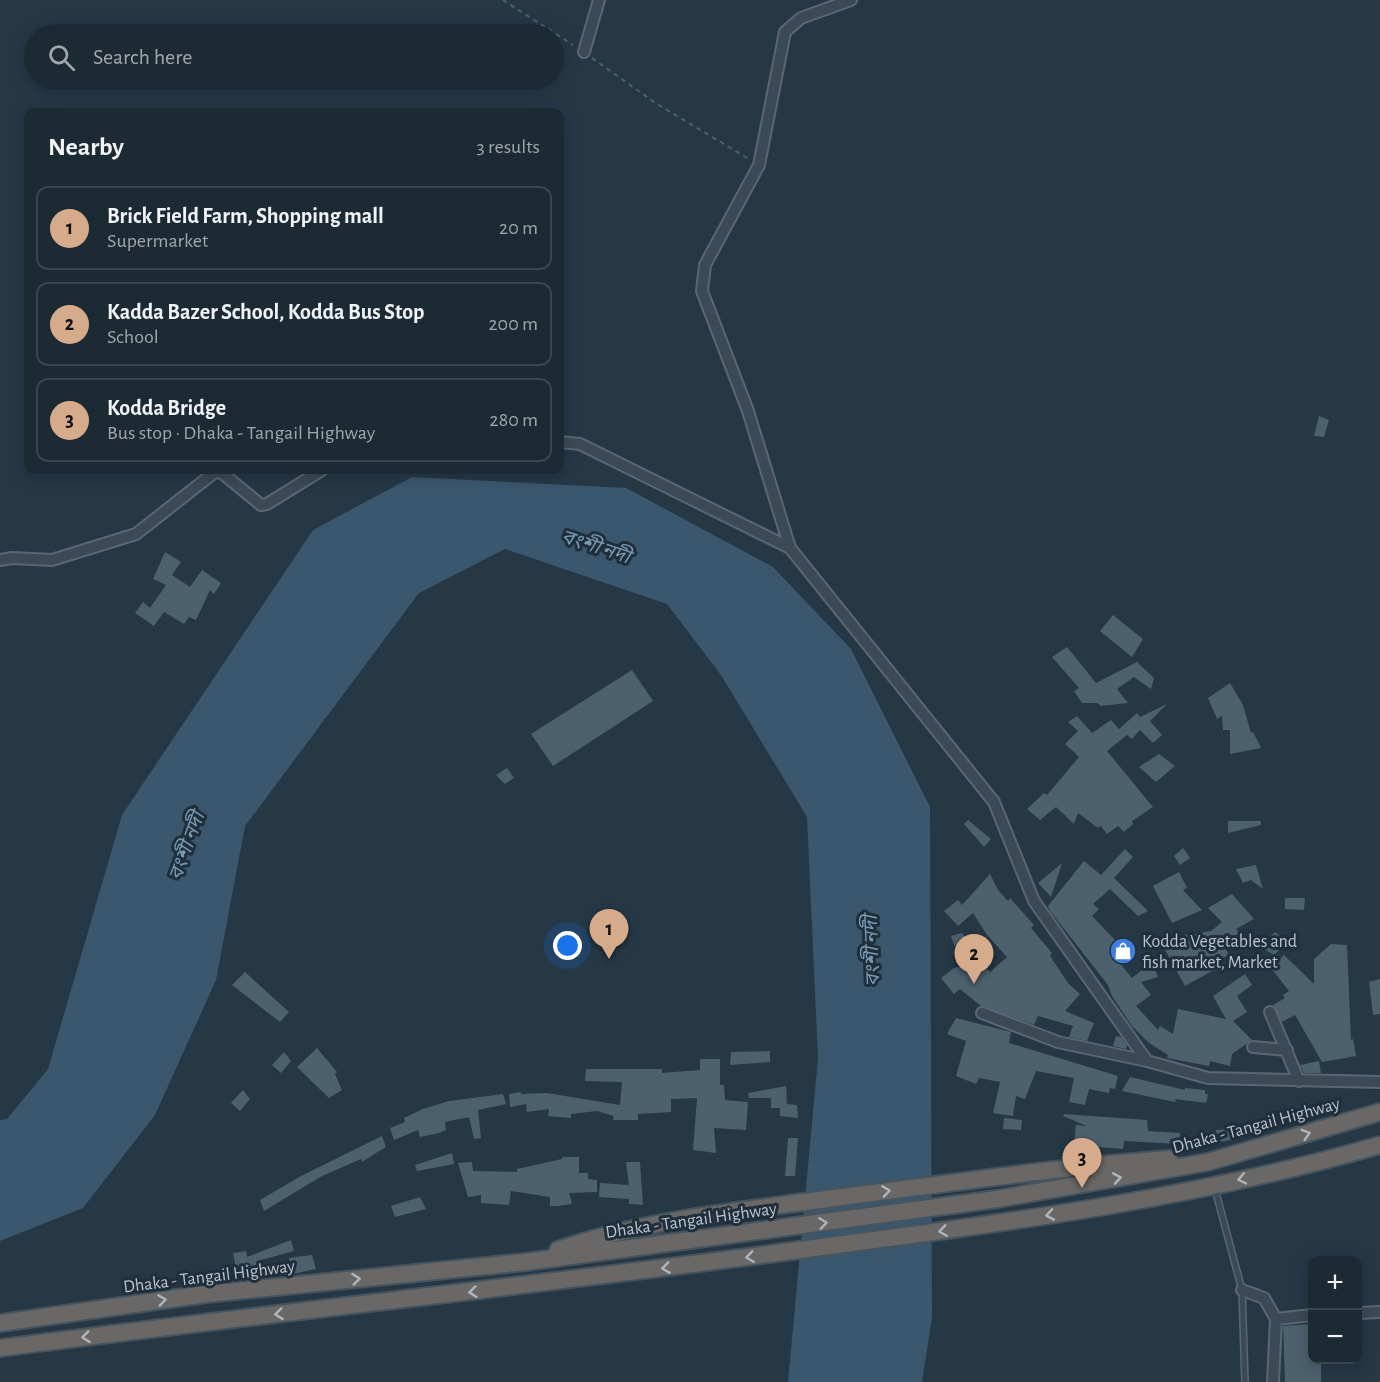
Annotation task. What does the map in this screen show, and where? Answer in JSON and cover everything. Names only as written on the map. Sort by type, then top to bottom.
[{"type":"highway","name":"Dhaka - Tangail Highway","points":[[0,1323],[206,1294],[526,1262],[997,1199],[1199,1163],[1380,1112]]},
{"type":"highway","points":[[0,1348],[724,1261],[1001,1223],[1214,1185],[1317,1163],[1380,1145]]},
{"type":"highway","points":[[526,1262],[607,1234],[724,1213],[991,1178],[1181,1158],[1199,1163]]},
{"type":"street","points":[[584,52],[600,0]]},
{"type":"street","points":[[851,0],[801,18],[785,32],[759,165],[705,265],[702,291],[748,411],[790,548],[994,802],[1034,901],[1147,1061]]},
{"type":"street","points":[[564,442],[579,444],[790,548]]},
{"type":"street","points":[[0,560],[12,558],[51,560],[136,534],[212,474]]},
{"type":"street","points":[[222,474],[261,505],[267,504],[316,474]]},
{"type":"street","points":[[1270,1012],[1299,1081]]},
{"type":"street","points":[[982,1013],[1058,1042],[1147,1061],[1208,1078],[1380,1082]]},
{"type":"street","points":[[1253,1047],[1287,1050]]},
{"type":"street","points":[[1242,1290],[1264,1298],[1276,1319],[1273,1382]]},
{"type":"street","points":[[1362,1313],[1380,1312]]},
{"type":"street","points":[[1276,1319],[1308,1315]]},
{"type":"lane","points":[[1214,1185],[1242,1290],[1245,1382]]},
{"type":"path","points":[[503,0],[540,24]]},
{"type":"path","points":[[564,39],[657,104],[759,165]]},
{"type":"water","name":"বংশী নদী","points":[[412,477],[626,488],[773,567],[851,649],[930,807],[932,1318],[922,1382],[788,1382],[818,1058],[807,817],[721,675],[667,604],[505,549],[419,593],[245,826],[216,980],[155,1115],[83,1208],[0,1241],[0,1120],[7,1119],[48,1069],[122,815],[313,530]]},
{"type":"building","points":[[1319,416],[1329,420],[1324,437],[1314,436]]},
{"type":"building","points":[[165,552],[181,562],[172,575],[190,587],[202,570],[221,583],[214,594],[210,590],[196,620],[189,617],[184,624],[164,612],[154,626],[135,613],[143,602],[150,608],[166,585],[153,579]]},
{"type":"building","points":[[1113,615],[1143,639],[1132,657],[1100,631]]},
{"type":"building","points":[[1067,647],[1096,683],[1137,662],[1154,678],[1151,689],[1134,677],[1117,689],[1128,703],[1101,706],[1097,703],[1082,703],[1074,691],[1079,688],[1052,657]]},
{"type":"building","points":[[632,670],[653,701],[553,766],[531,734]]},
{"type":"building","points":[[1230,683],[1243,705],[1251,733],[1253,732],[1261,748],[1230,754],[1230,730],[1223,730],[1222,716],[1217,719],[1208,698]]},
{"type":"building","points":[[1167,704],[1150,721],[1162,735],[1153,743],[1140,730],[1132,739],[1127,735],[1107,751],[1153,807],[1132,821],[1133,824],[1124,832],[1118,826],[1107,834],[1101,826],[1098,828],[1078,813],[1074,824],[1056,807],[1040,820],[1027,809],[1044,793],[1047,795],[1079,757],[1065,744],[1078,731],[1068,722],[1077,716],[1092,733],[1111,720],[1119,729],[1137,713],[1140,717]]},
{"type":"building","points":[[1159,754],[1175,766],[1156,782],[1139,767]]},
{"type":"building","points":[[507,768],[514,778],[505,784],[496,775]]},
{"type":"building","points":[[968,820],[991,839],[984,847],[964,824]]},
{"type":"building","points":[[1228,821],[1261,821],[1261,825],[1228,833]]},
{"type":"building","points":[[1183,848],[1190,858],[1180,865],[1174,856]]},
{"type":"building","points":[[1125,849],[1133,857],[1114,878],[1148,911],[1138,916],[1110,889],[1093,904],[1099,909],[1092,916],[1117,942],[1109,950],[1132,978],[1152,962],[1158,977],[1141,982],[1151,995],[1136,1006],[1158,1030],[1160,1026],[1173,1034],[1178,1009],[1226,1019],[1213,996],[1245,974],[1252,985],[1237,996],[1247,1012],[1233,1021],[1252,1040],[1232,1054],[1230,1066],[1210,1061],[1209,1066],[1167,1058],[1168,1055],[1149,1043],[1132,1026],[1112,996],[1108,985],[1050,911],[1048,906],[1084,861],[1101,875]]},
{"type":"building","points":[[1062,863],[1051,897],[1038,883]]},
{"type":"building","points":[[1256,865],[1263,889],[1251,880],[1243,883],[1236,869]]},
{"type":"building","points":[[1179,872],[1187,888],[1183,890],[1202,910],[1172,923],[1153,886]]},
{"type":"building","points":[[990,874],[998,890],[1008,901],[1010,898],[1034,925],[1031,928],[1052,953],[1050,956],[1068,983],[1080,994],[1065,1011],[1094,1023],[1087,1041],[1069,1037],[1073,1026],[1038,1016],[1034,1025],[981,1006],[960,989],[954,994],[941,978],[954,968],[981,961],[990,972],[1007,957],[987,935],[973,913],[958,926],[944,911],[958,900],[962,905]]},
{"type":"building","points":[[1232,894],[1254,919],[1236,929],[1240,933],[1222,944],[1229,954],[1217,963],[1222,969],[1210,972],[1185,986],[1159,939],[1174,936],[1185,947],[1179,936],[1211,931],[1222,922],[1208,908]]},
{"type":"building","points":[[1285,898],[1305,898],[1304,910],[1285,909]]},
{"type":"building","points":[[1275,932],[1288,942],[1274,955],[1261,947]]},
{"type":"building","points":[[962,933],[970,943],[956,950],[951,936]]},
{"type":"building","points":[[1331,944],[1347,945],[1351,1040],[1353,1039],[1356,1056],[1322,1062],[1295,1015],[1282,1022],[1273,1005],[1285,998],[1283,995],[1289,991],[1271,968],[1284,955],[1314,984],[1314,959]]},
{"type":"building","points":[[245,972],[289,1012],[280,1022],[232,985]]},
{"type":"building","points":[[1380,979],[1380,1014],[1373,1015],[1369,982]]},
{"type":"building","points":[[956,1018],[1011,1032],[1009,1043],[1118,1076],[1115,1089],[1110,1088],[1109,1093],[1089,1089],[1085,1105],[1069,1102],[1074,1078],[1036,1071],[1025,1099],[1016,1096],[1013,1116],[993,1113],[1000,1082],[979,1078],[976,1084],[956,1076],[966,1041],[947,1034]]},
{"type":"building","points":[[1116,1036],[1121,1037],[1127,1045],[1126,1049],[1113,1046]]},
{"type":"building","points":[[317,1048],[337,1072],[335,1074],[342,1090],[329,1098],[297,1067]]},
{"type":"building","points":[[770,1051],[770,1062],[730,1065],[731,1052]]},
{"type":"building","points":[[284,1052],[291,1061],[281,1073],[272,1065]]},
{"type":"building","points":[[700,1059],[720,1059],[720,1085],[724,1085],[725,1100],[748,1102],[746,1130],[714,1128],[716,1153],[693,1150],[697,1098],[671,1099],[671,1112],[638,1114],[638,1120],[613,1120],[614,1116],[597,1111],[571,1114],[571,1118],[548,1116],[549,1109],[527,1112],[526,1104],[510,1107],[509,1094],[521,1092],[521,1094],[547,1093],[620,1105],[622,1082],[585,1081],[586,1069],[662,1069],[662,1073],[700,1070]]},
{"type":"building","points":[[1319,1061],[1321,1073],[1304,1073],[1300,1065]]},
{"type":"building","points":[[1130,1077],[1185,1090],[1185,1088],[1205,1090],[1205,1094],[1208,1094],[1206,1103],[1176,1099],[1175,1102],[1122,1091]]},
{"type":"building","points":[[786,1086],[787,1104],[797,1105],[798,1118],[780,1116],[780,1108],[771,1108],[771,1098],[749,1098],[748,1093]]},
{"type":"building","points":[[243,1090],[250,1099],[240,1111],[231,1103]]},
{"type":"building","points":[[503,1094],[506,1104],[478,1110],[481,1138],[474,1139],[469,1117],[445,1122],[446,1130],[439,1133],[420,1137],[418,1130],[394,1140],[390,1128],[405,1122],[404,1118],[423,1109],[449,1101]]},
{"type":"building","points":[[1064,1114],[1147,1120],[1148,1131],[1180,1133],[1179,1144],[1124,1141],[1123,1149],[1074,1145],[1076,1125],[1087,1126],[1063,1116]]},
{"type":"building","points":[[1004,1118],[1022,1120],[1021,1130],[1003,1129]]},
{"type":"building","points":[[1231,1129],[1232,1140],[1217,1142],[1216,1130]]},
{"type":"building","points":[[382,1136],[386,1147],[362,1162],[361,1159],[322,1176],[264,1211],[260,1200],[301,1176]]},
{"type":"building","points":[[788,1138],[798,1138],[795,1176],[785,1176]]},
{"type":"building","points":[[452,1153],[454,1164],[417,1171],[415,1165]]},
{"type":"building","points":[[562,1157],[579,1157],[579,1173],[588,1173],[588,1179],[597,1180],[597,1192],[569,1193],[572,1204],[559,1206],[550,1206],[550,1197],[511,1191],[509,1205],[481,1203],[481,1195],[468,1197],[458,1163],[472,1162],[473,1171],[517,1172],[517,1169],[562,1159]]},
{"type":"building","points":[[626,1162],[640,1162],[643,1205],[629,1204],[629,1199],[599,1197],[600,1183],[629,1185]]},
{"type":"building","points":[[420,1197],[426,1209],[395,1217],[391,1206]]},
{"type":"building","points":[[291,1240],[294,1251],[261,1260],[266,1270],[237,1274],[233,1253],[246,1251],[247,1257]]},
{"type":"building","points":[[312,1255],[316,1269],[293,1274],[289,1258]]},
{"type":"building","points":[[1308,1324],[1308,1364],[1321,1364],[1321,1382],[1285,1382],[1283,1326]]},
{"type":"place","name":"Kodda Vegetables and fish market, Market","points":[[1123,951]]},
{"type":"place","name":"Brick Field Farm, Shopping mall","points":[[609,959]]},
{"type":"place","name":"Kadda Bazer School, Kodda Bus Stop","points":[[974,984]]},
{"type":"place","name":"Kodda Bridge","points":[[1082,1188]]}]
